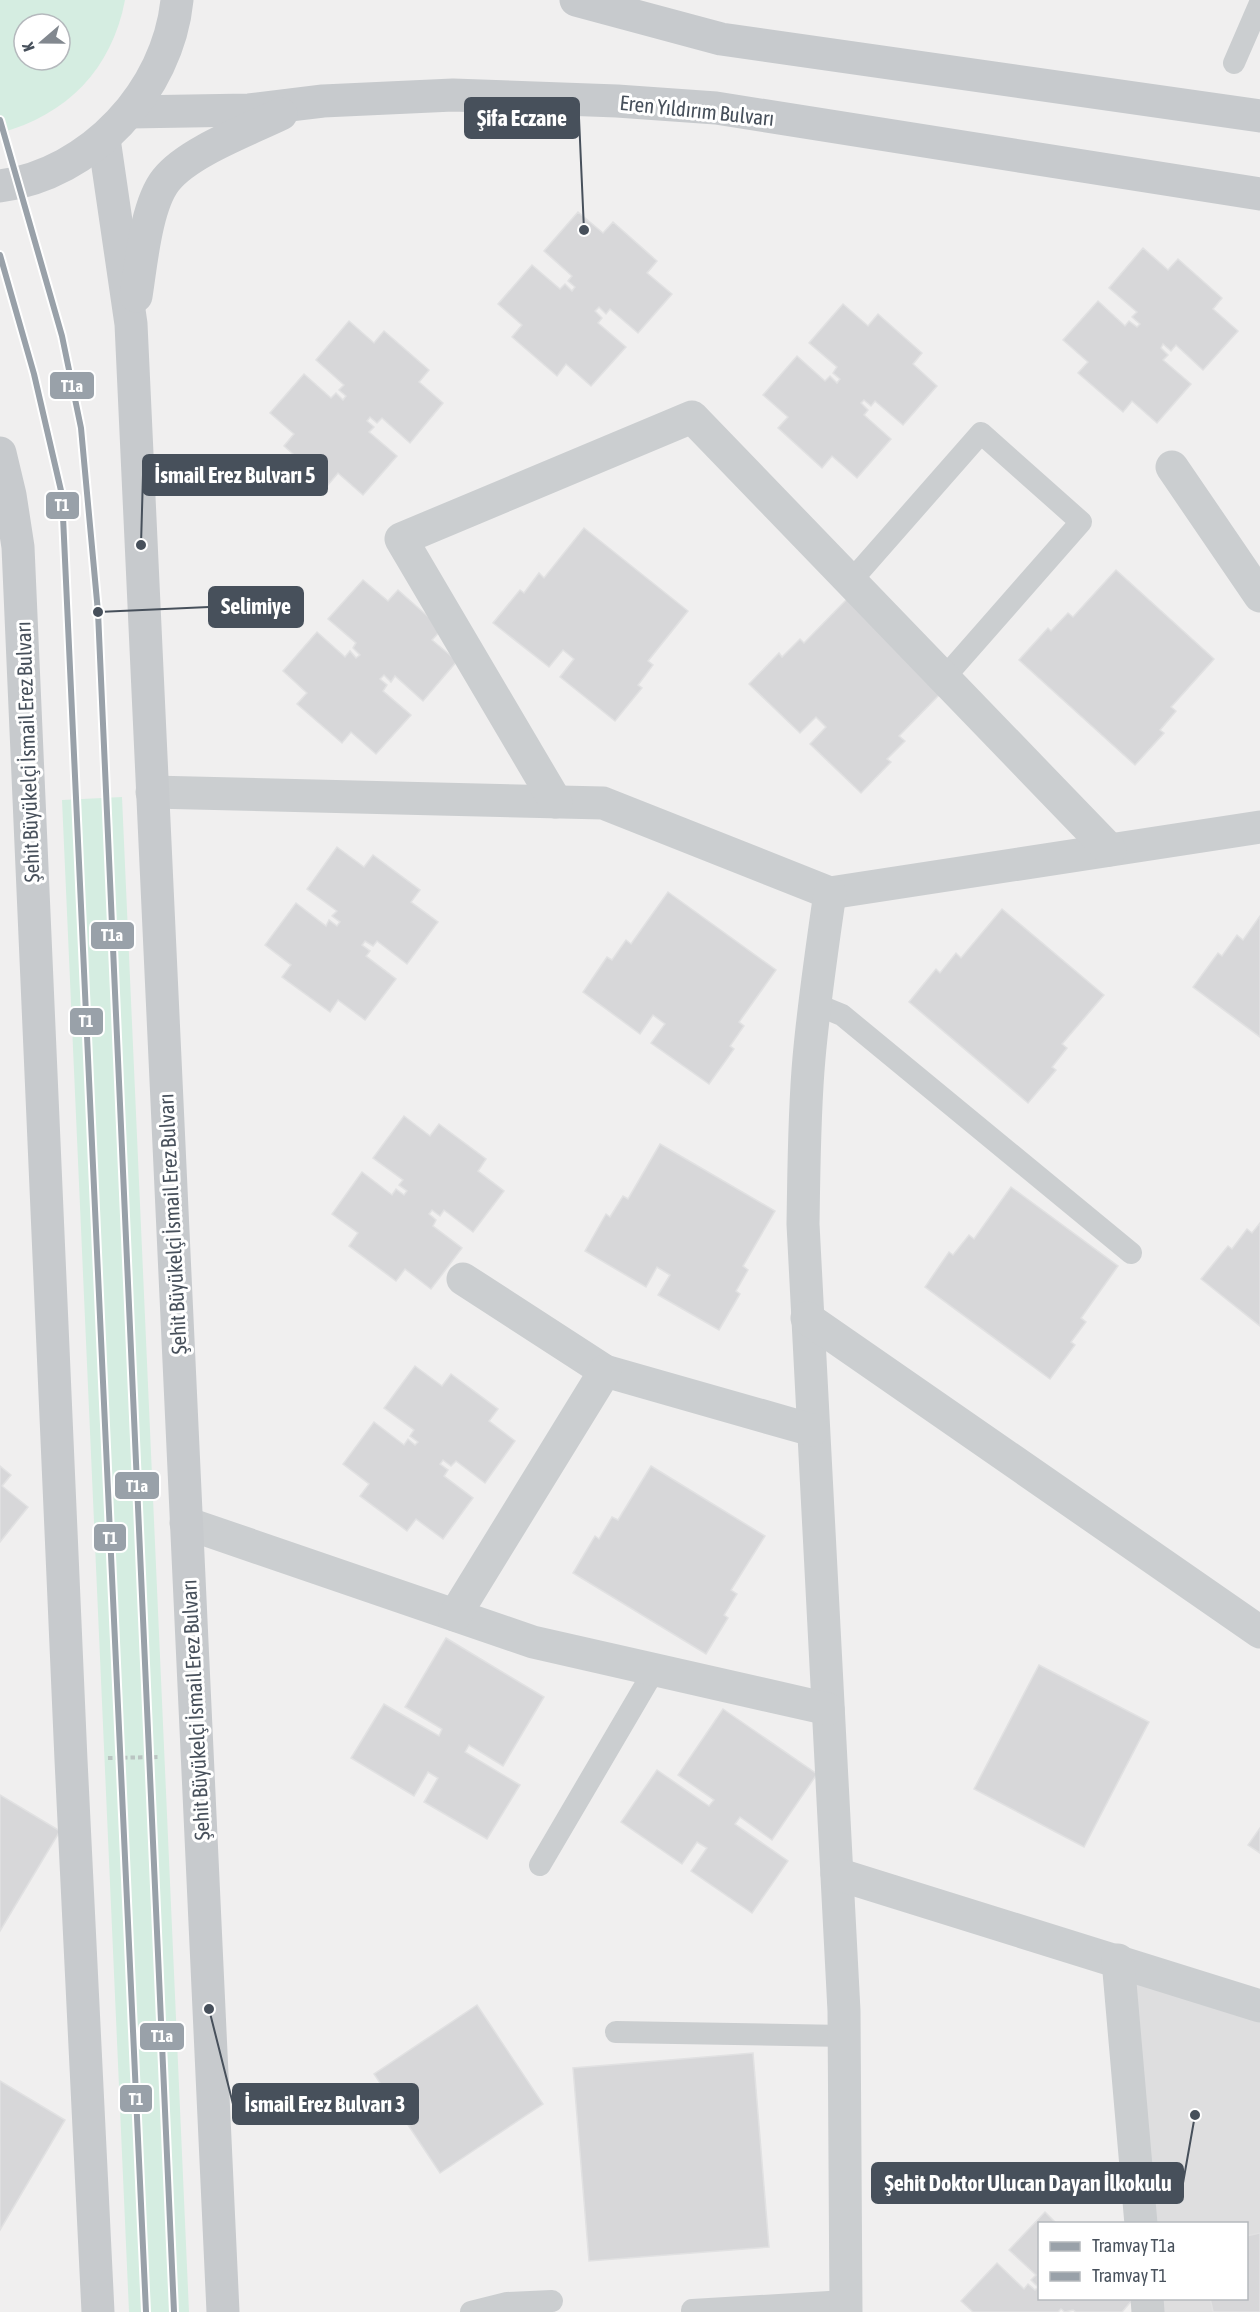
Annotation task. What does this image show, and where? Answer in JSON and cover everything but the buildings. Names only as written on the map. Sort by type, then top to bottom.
[{"type":"main road","points":[[0,186],[39,176],[73,160],[104,139],[130,112],[151,81],[166,47],[177,0]]},
{"type":"main road","points":[[576,0],[721,39],[1260,116]]},
{"type":"main road","name":"Eren Yıldırım Bulvarı","points":[[130,112],[249,110],[388,97],[453,95],[616,101],[716,108],[1260,194]]},
{"type":"main road","points":[[131,324],[149,216],[165,181],[191,158],[301,104]]},
{"type":"main road","name":"Şehit Büyükelçi İsmail Erez Bulvarı","points":[[104,139],[131,324],[223,2312]]},
{"type":"main road","name":"Şehit Büyükelçi İsmail Erez Bulvarı","points":[[0,453],[10,495],[18,547],[71,1760],[98,2312]]},
{"type":"street","points":[[556,802],[400,539],[692,417],[1110,850]]},
{"type":"street","points":[[1172,466],[1260,596]]},
{"type":"street","points":[[152,792],[603,803],[830,893],[1260,827]]},
{"type":"street","points":[[830,893],[809,1058],[804,1142],[803,1224],[845,2036],[846,2307]]},
{"type":"street","points":[[463,1279],[605,1371],[812,1430]]},
{"type":"street","points":[[807,1318],[1260,1632]]},
{"type":"street","points":[[455,1615],[605,1371]]},
{"type":"street","points":[[186,1523],[533,1642],[828,1709]]},
{"type":"street","points":[[837,1874],[1260,2006]]},
{"type":"street","points":[[1118,1960],[1141,2222]]},
{"type":"lane","points":[[1234,63],[1260,3]]},
{"type":"lane","points":[[851,581],[981,433],[1081,522],[944,678]]},
{"type":"lane","points":[[815,1004],[842,1015],[1131,1253]]},
{"type":"lane","points":[[540,1865],[655,1670]]},
{"type":"lane","points":[[616,2032],[845,2036]]},
{"type":"lane","points":[[471,2312],[507,2303],[552,2301]]},
{"type":"lane","points":[[693,2310],[846,2307]]},
{"type":"path","points":[[71,1760],[197,1756]]},
{"type":"shaded area","points":[[1118,1960],[1260,2006],[1260,2312],[1143,2312],[1142,2300],[1248,2300],[1248,2222],[1137,2222]]},
{"type":"green space","points":[[0,0],[125,0],[119,25],[109,47],[83,86],[66,101],[24,125],[0,133]]},
{"type":"green space","points":[[122,797],[189,2312],[129,2312],[62,800]]},
{"type":"tram line","name":"T1a","points":[[0,120],[62,336],[81,428],[98,612],[174,2312]]},
{"type":"tram line","name":"T1","points":[[0,255],[34,374],[62,495],[146,2312]]},
{"type":"place","name":"Şifa Eczane","points":[[584,230]]},
{"type":"place","name":"İsmail Erez Bulvarı 5","points":[[141,545]]},
{"type":"place","name":"Selimiye","points":[[98,612]]},
{"type":"place","name":"İsmail Erez Bulvarı 3","points":[[209,2009]]},
{"type":"place","name":"Şehit Doktor Ulucan Dayan İlkokulu","points":[[1195,2115]]}]
